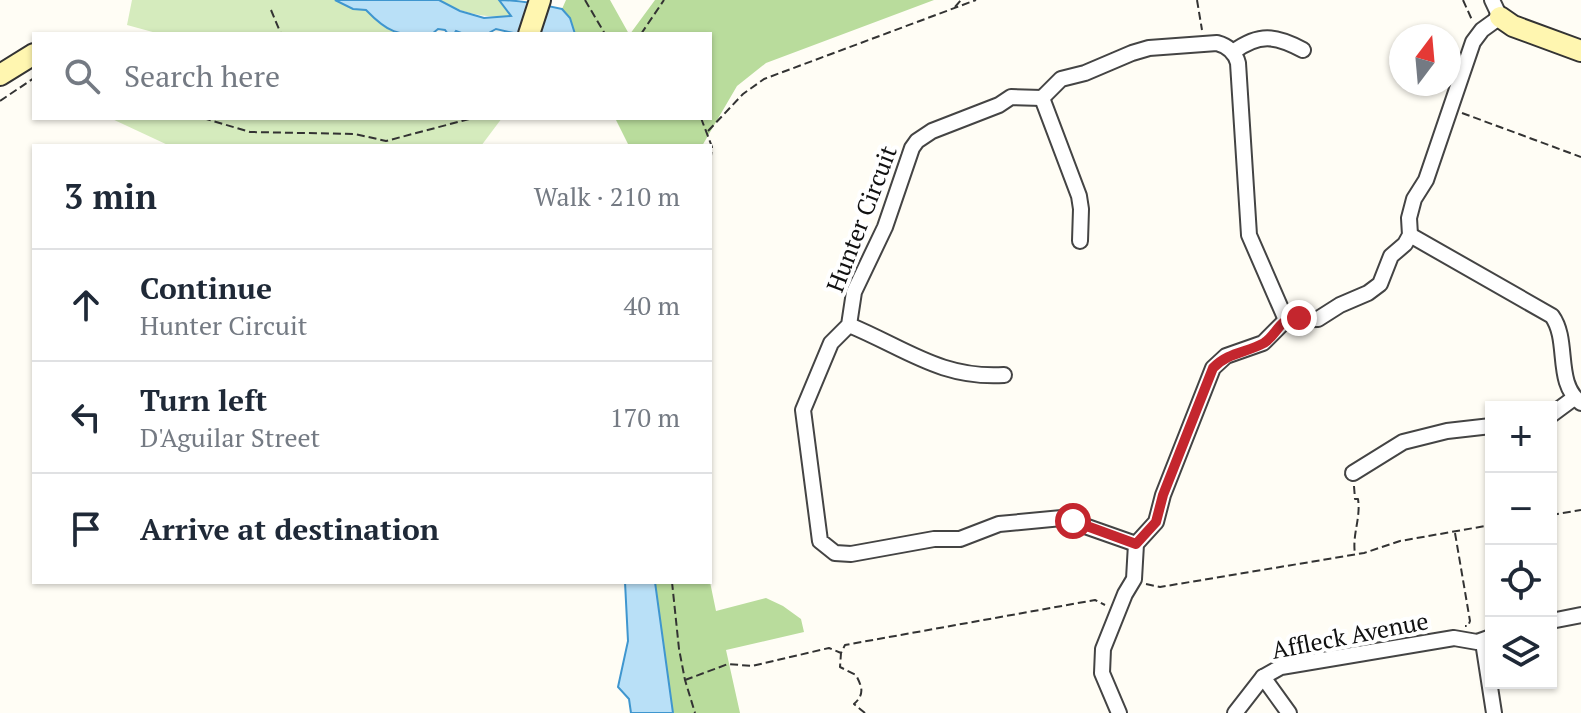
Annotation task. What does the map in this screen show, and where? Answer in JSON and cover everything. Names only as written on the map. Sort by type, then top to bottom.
[{"type":"street","points":[[530,32],[540,1]]},
{"type":"street","points":[[1119,713],[1105,684],[1101,660],[1117,613],[1134,579],[1136,544],[1156,522],[1163,495],[1213,368],[1226,356],[1263,343],[1286,320],[1318,319],[1380,284],[1391,256],[1410,235],[1409,218],[1414,199],[1426,180],[1473,42],[1496,9],[1513,26],[1581,51]]},
{"type":"street","points":[[1286,320],[1249,235],[1238,63],[1233,52],[1247,42],[1260,38],[1288,42],[1303,50]]},
{"type":"street","name":"Hunter Circuit","points":[[1136,544],[1062,518],[999,524],[960,539],[934,539],[851,554],[829,550],[817,534],[803,410],[831,343],[849,325],[854,292],[885,227],[908,157],[917,141],[932,131],[999,105],[1011,97],[1042,98],[1061,79],[1149,48],[1217,43],[1233,52]]},
{"type":"street","points":[[0,75],[32,55]]},
{"type":"street","points":[[1042,98],[1079,196],[1080,241]]},
{"type":"street","points":[[1410,235],[1552,316],[1557,322],[1567,382],[1577,401],[1557,412]]},
{"type":"street","points":[[849,325],[955,373],[1004,375]]},
{"type":"street","points":[[1353,473],[1403,442],[1447,431],[1485,427]]},
{"type":"street","points":[[1557,620],[1581,615]]},
{"type":"street","name":"Affleck Avenue","points":[[1235,713],[1263,677],[1281,667],[1454,638],[1485,639]]},
{"type":"street","points":[[1263,677],[1289,713]]},
{"type":"street","points":[[1492,689],[1494,713]]},
{"type":"path","points":[[585,0],[604,32]]},
{"type":"path","points":[[642,32],[664,0]]},
{"type":"path","points":[[955,8],[961,0]]},
{"type":"path","points":[[708,131],[743,94],[764,79],[976,0]]},
{"type":"path","points":[[1197,0],[1202,29],[1199,44]]},
{"type":"path","points":[[1463,0],[1472,20],[1482,30]]},
{"type":"path","points":[[271,10],[280,32]]},
{"type":"path","points":[[0,101],[32,79]]},
{"type":"path","points":[[1448,108],[1581,157]]},
{"type":"path","points":[[210,120],[250,132],[355,134],[386,141],[465,120]]},
{"type":"path","points":[[702,120],[711,144]]},
{"type":"path","points":[[1353,473],[1355,499],[1358,499],[1361,516],[1353,540],[1355,554]]},
{"type":"path","points":[[1557,514],[1581,510]]},
{"type":"path","points":[[1134,579],[1160,587],[1355,554],[1400,541],[1485,526]]},
{"type":"path","points":[[1454,532],[1470,623],[1453,628],[1454,638]]},
{"type":"path","points":[[672,584],[685,680],[695,713]]},
{"type":"path","points":[[865,713],[854,704],[861,698],[862,687],[856,675],[840,667],[845,645],[1095,600],[1117,613]]},
{"type":"path","points":[[685,680],[728,664],[752,666],[829,648],[841,653]]},
{"type":"green space","points":[[132,0],[335,0],[353,9],[366,9],[381,25],[395,32],[153,32],[127,25]]},
{"type":"green space","points":[[439,0],[499,0],[511,16],[474,14]]},
{"type":"green space","points":[[566,0],[610,0],[628,32],[574,32],[570,18],[562,9]]},
{"type":"green space","points":[[655,0],[934,0],[766,63],[737,86],[703,144],[628,144],[616,120],[712,120],[712,32],[631,32]]},
{"type":"green space","points":[[114,120],[500,120],[482,144],[166,144]]},
{"type":"green space","points":[[655,584],[710,584],[716,611],[766,598],[801,619],[804,632],[726,650],[740,713],[673,713]]},
{"type":"water","points":[[335,0],[439,0],[460,11],[484,18],[511,16],[499,0],[522,2],[562,9],[570,18],[574,32],[509,32],[496,29],[491,32],[446,32],[438,29],[434,32],[396,32],[382,25],[366,10],[353,9]]},
{"type":"water","points":[[625,584],[655,584],[673,713],[631,713],[629,699],[618,687],[628,641]]},
{"type":"route","points":[[1073,521],[1136,544],[1156,522],[1163,495],[1213,368],[1226,356],[1263,343],[1286,320],[1299,318]]}]
